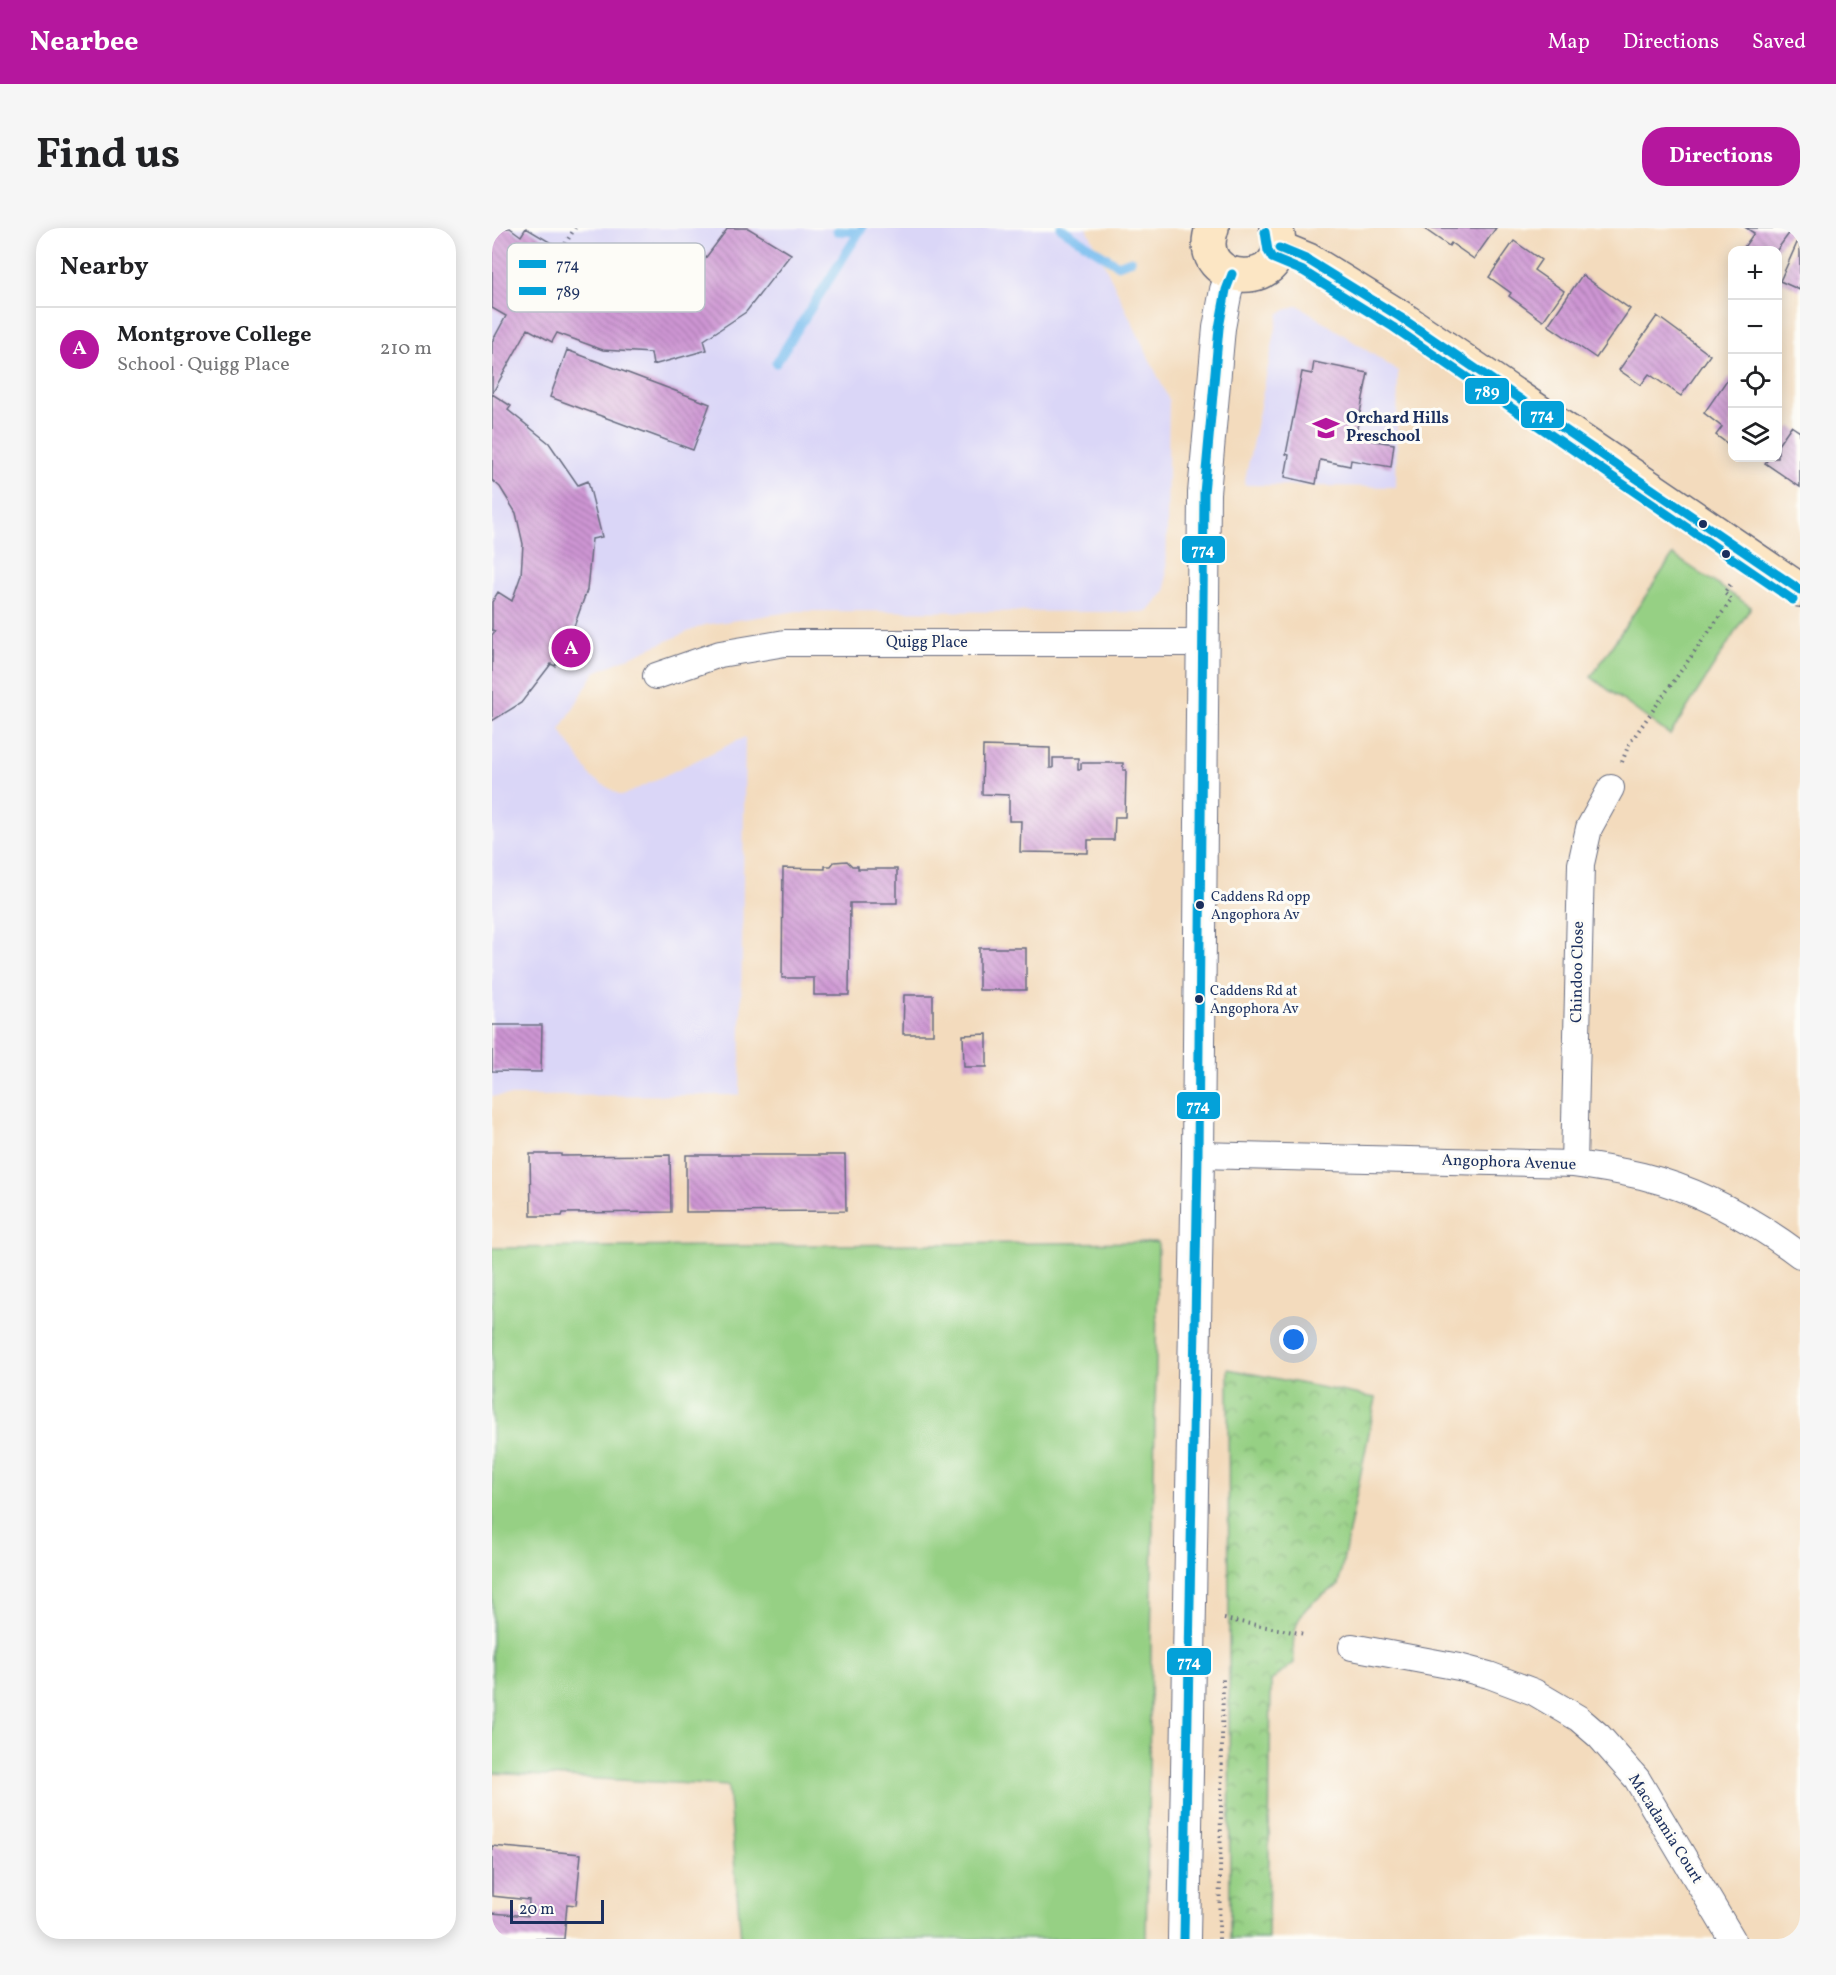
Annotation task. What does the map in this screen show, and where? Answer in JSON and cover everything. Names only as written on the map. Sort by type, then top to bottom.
[{"type":"main road","points":[[1212,228],[1210,246],[1213,258],[1221,268],[1244,277],[1256,275],[1267,269],[1274,260],[1278,238],[1308,260],[1400,317],[1800,590]]},
{"type":"street","points":[[1184,1939],[1198,1155],[1204,493],[1219,328],[1226,290],[1232,274]]},
{"type":"street","name":"Quigg Place","points":[[656,676],[720,654],[785,643],[1204,643]]},
{"type":"street","name":"Chindoo Close","points":[[1574,1164],[1581,864],[1589,828],[1611,788]]},
{"type":"street","name":"Angophora Avenue","points":[[1198,1155],[1574,1164],[1644,1177],[1674,1186],[1738,1214],[1800,1255]]},
{"type":"street","name":"Macadamia Court","points":[[1352,1647],[1459,1667],[1489,1675],[1534,1692],[1578,1718],[1599,1736],[1636,1779],[1732,1939]]},
{"type":"path","points":[[566,243],[575,228]]},
{"type":"path","points":[[1611,788],[1629,744],[1732,599],[1724,593],[1731,584]]},
{"type":"path","points":[[1224,1619],[1304,1635]]},
{"type":"shaded area","points":[[492,228],[1087,228],[1169,400],[1166,591],[1148,612],[797,611],[704,625],[595,672],[560,730],[592,778],[622,796],[745,737],[740,1095],[492,1096]]},
{"type":"shaded area","name":"Orchard Hills Preschool","points":[[1298,305],[1398,371],[1396,487],[1244,485],[1279,313]]},
{"type":"green space","points":[[1673,555],[1751,607],[1670,735],[1591,677]]},
{"type":"green space","points":[[1158,1242],[1146,1939],[741,1939],[728,1786],[492,1773],[492,1248]]},
{"type":"green space","points":[[1228,1369],[1376,1398],[1338,1586],[1315,1601],[1301,1616],[1294,1635],[1294,1663],[1271,1681],[1268,1939],[1230,1939]]},
{"type":"building","points":[[492,228],[510,228],[521,236],[526,228],[551,243],[507,243],[507,312],[705,312],[705,259],[728,228],[748,228],[791,254],[746,312],[704,340],[707,350],[653,365],[651,353],[603,350],[557,333],[552,342],[528,329],[492,394],[492,342],[506,316],[492,308]]},
{"type":"building","points":[[1423,228],[1496,228],[1474,259],[1451,243],[1449,246]]},
{"type":"building","points":[[1746,228],[1793,228],[1780,246],[1745,246],[1754,233]]},
{"type":"building","points":[[1514,241],[1541,260],[1534,270],[1564,291],[1543,321],[1509,296],[1511,293],[1489,277]]},
{"type":"building","points":[[1797,243],[1800,244],[1800,290],[1782,282],[1782,277]]},
{"type":"building","points":[[1582,275],[1630,309],[1596,358],[1548,325]]},
{"type":"building","points":[[1657,316],[1710,355],[1681,396],[1649,374],[1641,385],[1619,370]]},
{"type":"building","points":[[567,350],[710,404],[693,450],[550,397]]},
{"type":"building","points":[[1314,362],[1368,373],[1355,438],[1394,444],[1391,467],[1351,460],[1350,466],[1320,460],[1316,484],[1285,477],[1289,455],[1286,454],[1302,372],[1312,374]]},
{"type":"building","points":[[1728,378],[1728,444],[1716,435],[1722,427],[1704,413]]},
{"type":"building","points":[[492,394],[511,406],[508,410],[549,443],[578,485],[588,481],[602,537],[592,539],[587,590],[571,635],[573,636],[555,666],[551,664],[521,703],[492,721],[492,635],[495,631],[492,630],[492,602],[498,592],[512,601],[521,575],[523,544],[516,513],[500,487],[492,480]]},
{"type":"building","points":[[1791,426],[1800,432],[1800,487],[1765,463],[1782,462],[1782,439]]},
{"type":"building","points":[[983,746],[1050,748],[1050,768],[1053,768],[1053,758],[1078,758],[1078,769],[1081,769],[1081,763],[1123,763],[1123,770],[1126,770],[1125,817],[1115,817],[1114,840],[1088,840],[1088,853],[1020,852],[1021,821],[1009,821],[1009,795],[982,794]]},
{"type":"building","points":[[847,861],[852,866],[858,866],[858,869],[897,869],[897,903],[850,903],[849,995],[814,995],[814,978],[782,978],[783,868],[825,869],[825,866],[831,866],[834,862]]},
{"type":"building","points":[[979,948],[1026,948],[1026,990],[979,990]]},
{"type":"building","points":[[904,995],[933,995],[933,1034],[903,1034]]},
{"type":"building","points":[[492,1025],[542,1025],[541,1072],[492,1071]]},
{"type":"building","points":[[987,1034],[987,1067],[964,1067],[963,1035]]},
{"type":"building","points":[[530,1154],[670,1155],[671,1212],[563,1213],[562,1216],[531,1216]]},
{"type":"building","points":[[686,1155],[845,1155],[846,1211],[686,1212]]},
{"type":"building","points":[[492,1846],[581,1854],[576,1905],[567,1904],[564,1939],[492,1939],[492,1913],[528,1916],[529,1900],[492,1896]]},
{"type":"waterway","points":[[776,363],[862,228]]},
{"type":"waterway","points":[[1061,228],[1118,265],[1131,260]]},
{"type":"waterway","points":[[837,231],[859,232]]},
{"type":"transit line","name":"789","points":[[1265,232],[1268,251],[1272,258],[1303,271],[1393,327],[1793,600]]},
{"type":"transit line","name":"774","points":[[1279,248],[1308,260],[1400,317],[1800,590]]},
{"type":"transit line","name":"774","points":[[1184,1939],[1198,1155],[1204,493],[1219,328],[1226,290],[1232,274]]},
{"type":"place","name":"Orchard Hills Preschool","points":[[1326,428]]},
{"type":"place","name":"Montgrove College","points":[[571,648]]},
{"type":"place","name":"Caddens Rd opp Angophora Av","points":[[1200,905]]},
{"type":"place","name":"Caddens Rd at Angophora Av","points":[[1199,999]]}]
